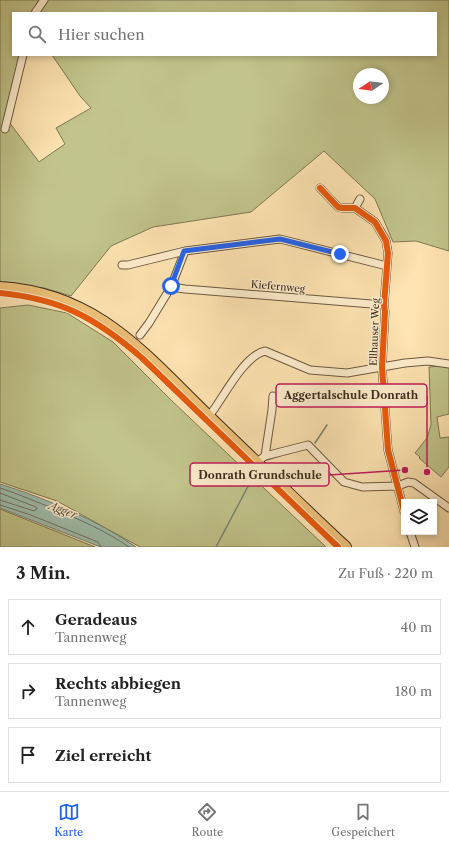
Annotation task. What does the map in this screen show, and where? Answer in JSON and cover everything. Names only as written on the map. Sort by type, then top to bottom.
[{"type":"main road","points":[[0,287],[43,293],[62,300],[86,310],[104,320],[123,334],[209,416],[261,459],[346,547]]},
{"type":"street","points":[[36,12],[44,0]]},
{"type":"street","points":[[5,129],[23,56]]},
{"type":"street","name":"Ellhauser Weg","points":[[320,188],[338,207],[355,208],[375,222],[386,241],[388,253],[384,305],[386,312],[382,367],[388,450],[401,499]]},
{"type":"street","points":[[355,208],[360,199]]},
{"type":"street","points":[[122,265],[128,265],[184,251],[280,239],[387,266]]},
{"type":"street","points":[[140,335],[171,286],[184,251]]},
{"type":"street","name":"Kiefernweg","points":[[171,286],[185,289],[384,305]]},
{"type":"street","points":[[209,416],[234,380],[258,353],[265,351],[310,370],[347,373],[405,363],[428,362],[449,364]]},
{"type":"street","points":[[273,396],[272,410],[261,459],[308,445],[344,482],[362,487],[398,486],[408,482],[414,483],[449,508]]},
{"type":"street","points":[[411,535],[415,547]]},
{"type":"green space","points":[[0,0],[449,0],[449,251],[416,241],[393,242],[375,199],[324,151],[251,212],[153,227],[111,246],[71,296],[44,288],[0,284]],"holes":[[[12,12],[437,12],[437,56],[53,56],[80,96],[91,108],[56,128],[65,144],[39,162],[9,122],[27,56],[12,56]]]},
{"type":"green space","points":[[28,305],[67,313],[113,342],[171,400],[326,547],[140,547],[57,501],[0,482],[0,308]]},
{"type":"green space","points":[[449,365],[449,414],[437,417],[440,438],[449,437],[449,467],[441,477],[415,453],[427,438],[431,425],[429,367]]},
{"type":"green space","points":[[0,509],[95,547],[0,547]]},
{"type":"water","name":"Agger","points":[[0,484],[53,503],[88,519],[136,547],[101,547],[0,508]]},
{"type":"waterway","points":[[383,228],[389,238],[391,249]]},
{"type":"waterway","points":[[315,443],[327,425]]},
{"type":"waterway","points":[[267,460],[282,455]]},
{"type":"waterway","points":[[216,547],[254,475]]},
{"type":"cycle path","points":[[320,188],[338,207],[355,208],[375,222],[386,241],[388,253],[384,305],[385,312],[382,367],[388,450],[401,500]]},
{"type":"cycle path","points":[[0,293],[41,300],[60,306],[93,321],[125,344],[142,358],[338,547]]},
{"type":"place","name":"Donrath Grundschule","points":[[405,470]]},
{"type":"place","name":"Aggertalschule Donrath","points":[[427,472]]},
{"type":"route","points":[[171,286],[184,251],[280,239],[340,254]]}]
